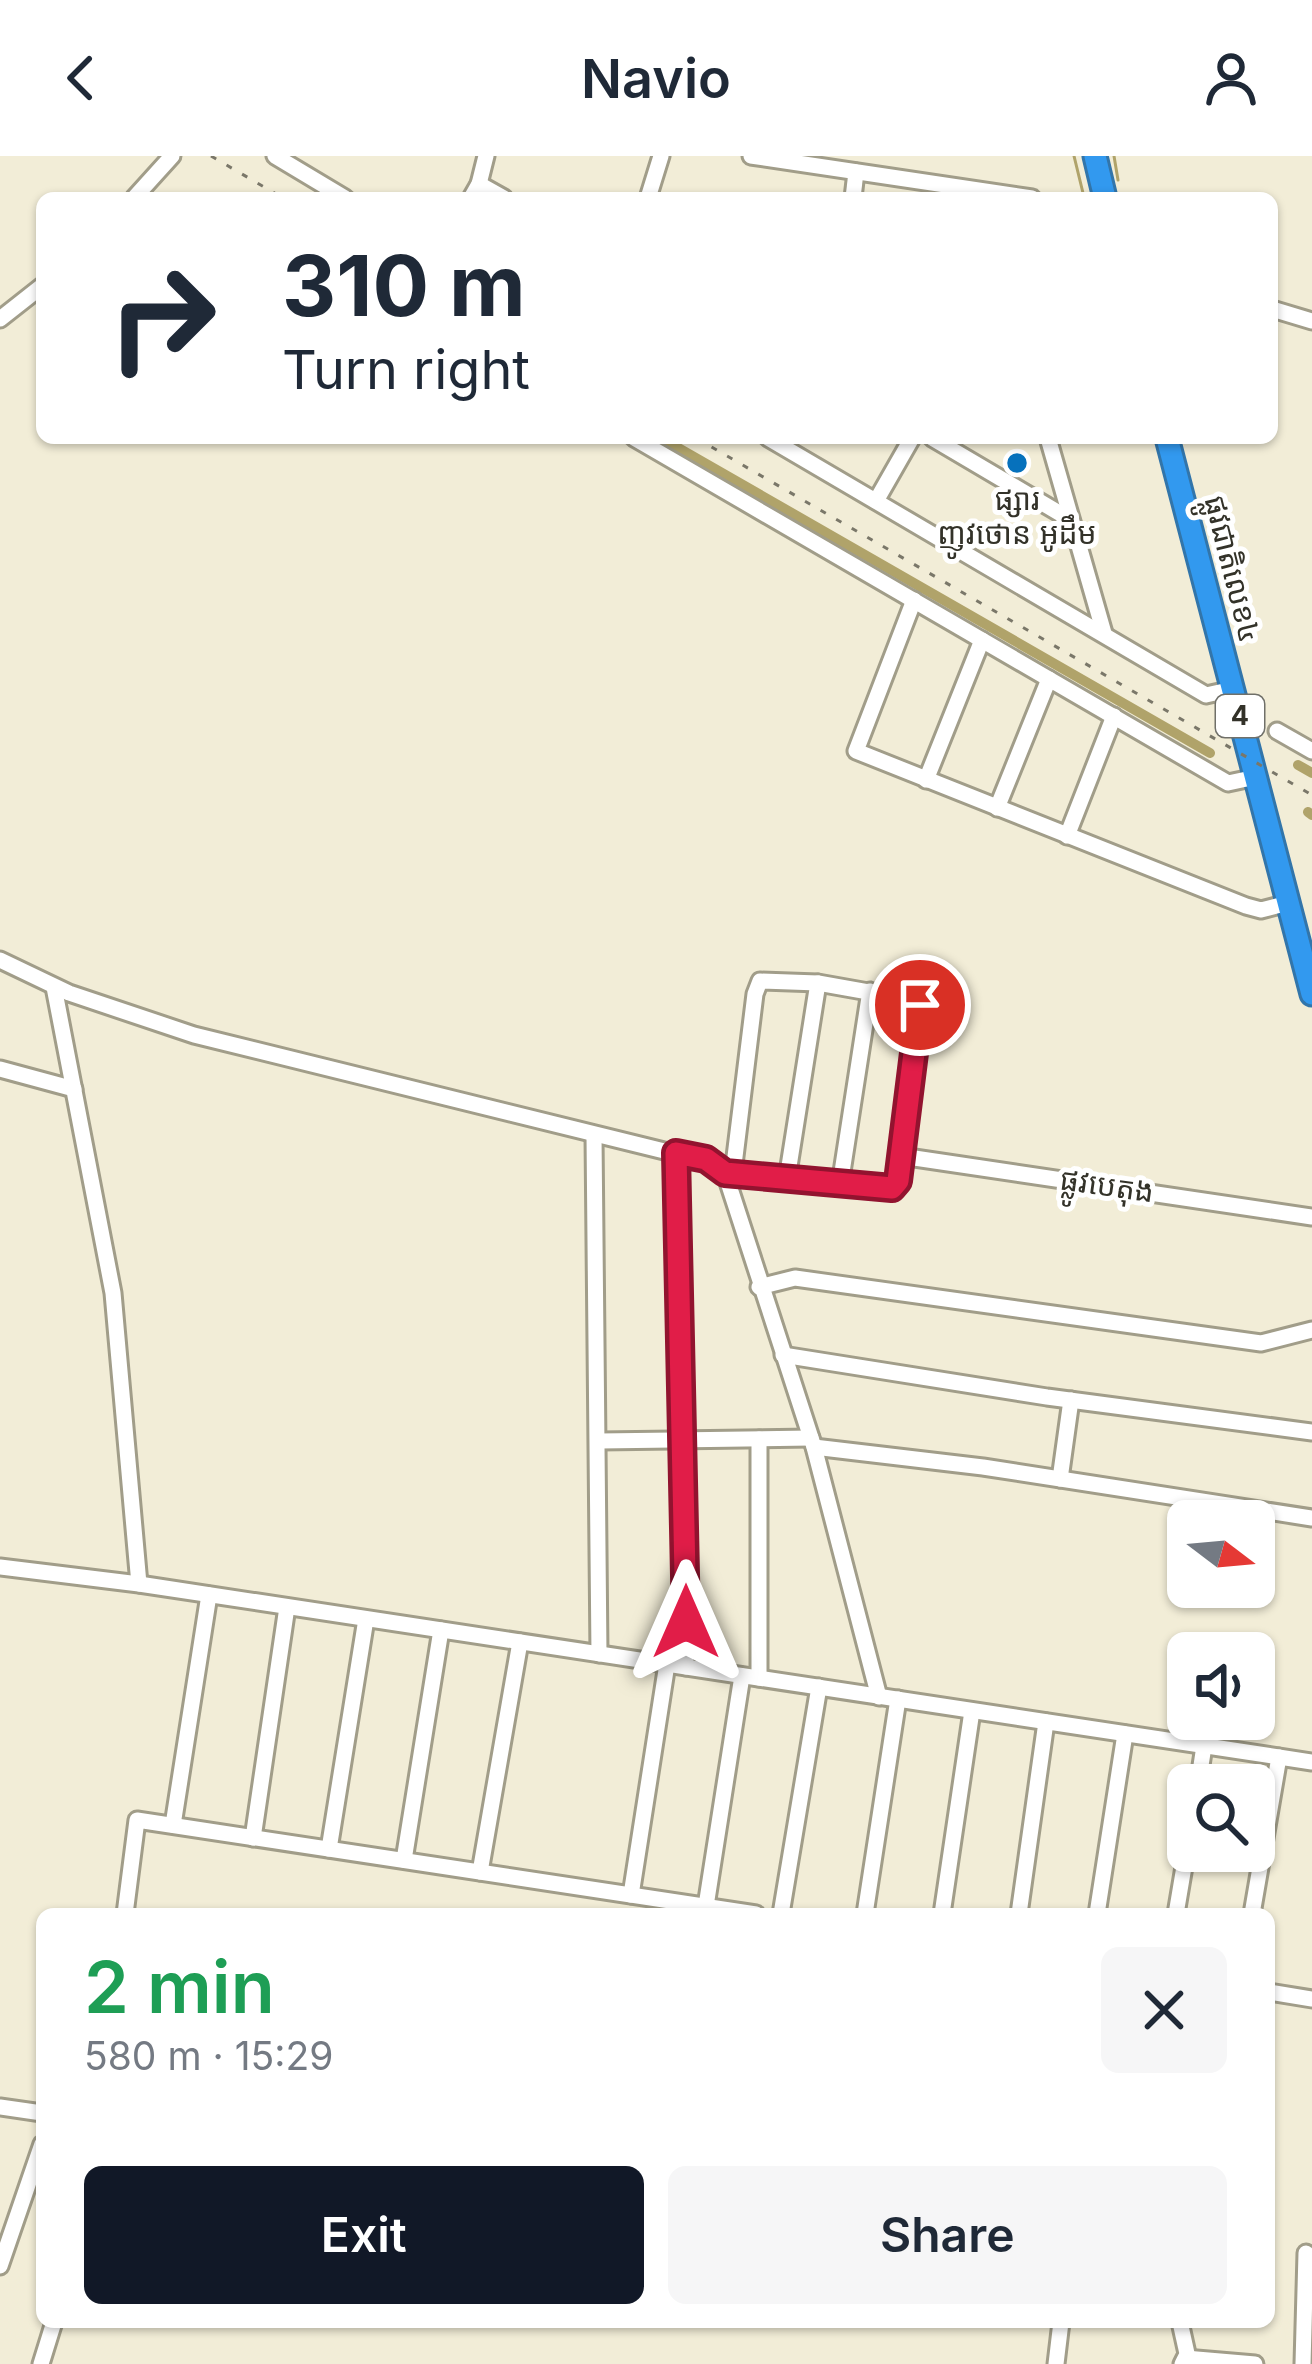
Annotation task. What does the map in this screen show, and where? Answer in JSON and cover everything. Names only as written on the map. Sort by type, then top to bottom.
[{"type":"highway","points":[[1095,156],[1104,192]]},
{"type":"highway","name":"ផ្លូវជាតិលេខ៤","points":[[1169,444],[1312,994]]},
{"type":"street","points":[[139,192],[172,156]]},
{"type":"street","points":[[274,156],[335,192]]},
{"type":"street","points":[[475,191],[486,156]]},
{"type":"street","points":[[650,192],[661,156]]},
{"type":"street","points":[[751,156],[976,192]]},
{"type":"street","points":[[854,192],[856,172]]},
{"type":"street","points":[[0,319],[36,291]]},
{"type":"street","points":[[1278,311],[1312,321]]},
{"type":"street","points":[[644,444],[1228,782],[1256,777]]},
{"type":"street","points":[[777,444],[1206,695],[1233,688]]},
{"type":"street","points":[[876,502],[909,444]]},
{"type":"street","points":[[942,444],[1071,520]]},
{"type":"street","points":[[1050,444],[1104,633]]},
{"type":"street","points":[[914,600],[856,752],[1246,906],[1261,910],[1288,903]]},
{"type":"street","points":[[926,779],[982,640]]},
{"type":"street","points":[[998,808],[1049,679]]},
{"type":"street","points":[[1067,836],[1114,716]]},
{"type":"street","points":[[1276,731],[1312,751]]},
{"type":"street","points":[[0,960],[55,987],[194,1035],[594,1136],[706,1159],[729,1173],[892,1188],[898,1181],[920,1005],[916,999],[818,983],[770,980],[757,985],[729,1173],[759,1286],[813,1443],[879,1696]]},
{"type":"street","points":[[787,1179],[818,983]]},
{"type":"street","points":[[55,987],[113,1293],[140,1584]]},
{"type":"street","points":[[840,1185],[869,991]]},
{"type":"street","points":[[0,1069],[74,1089]]},
{"type":"street","points":[[594,1136],[599,1654]]},
{"type":"street","points":[[676,1153],[686,1667]]},
{"type":"street","name":"ផ្លូវបេតុង","points":[[901,1156],[1312,1216]]},
{"type":"street","points":[[759,1286],[795,1277],[1262,1343],[1312,1330]]},
{"type":"street","points":[[783,1355],[1312,1432]]},
{"type":"street","points":[[1060,1479],[1071,1400]]},
{"type":"street","points":[[600,1441],[759,1438],[813,1443],[1312,1518]]},
{"type":"street","points":[[706,1906],[750,1677],[759,1438]]},
{"type":"street","points":[[0,1567],[140,1584],[1312,1762]]},
{"type":"street","points":[[173,1825],[209,1595]]},
{"type":"street","points":[[253,1838],[287,1607]]},
{"type":"street","points":[[329,1849],[366,1618]]},
{"type":"street","points":[[404,1860],[441,1630]]},
{"type":"street","points":[[480,1872],[520,1642]]},
{"type":"street","points":[[631,1895],[667,1664]]},
{"type":"street","points":[[783,1908],[819,1688]]},
{"type":"street","points":[[866,1908],[898,1700]]},
{"type":"street","points":[[943,1908],[972,1711]]},
{"type":"street","points":[[1019,1908],[1046,1722]]},
{"type":"street","points":[[1098,1908],[1125,1734]]},
{"type":"street","points":[[1201,1764],[1204,1746]]},
{"type":"street","points":[[1253,1908],[1279,1757]]},
{"type":"street","points":[[126,1908],[137,1820],[718,1908]]},
{"type":"street","points":[[1177,1908],[1183,1872]]},
{"type":"street","points":[[1275,1993],[1312,1999]]},
{"type":"street","points":[[0,2107],[36,2112]]},
{"type":"street","points":[[0,2266],[36,2161]]},
{"type":"street","points":[[1304,2364],[1306,2254]]},
{"type":"street","points":[[41,2364],[52,2328]]},
{"type":"street","points":[[1056,2364],[1060,2328]]},
{"type":"street","points":[[1181,2328],[1185,2361],[1255,2364]]},
{"type":"waterway","points":[[1074,156],[1083,192]]},
{"type":"waterway","points":[[1114,156],[1118,180]]},
{"type":"waterway","points":[[671,444],[1210,753]]},
{"type":"waterway","points":[[1298,765],[1312,773]]},
{"type":"waterway","points":[[1308,812],[1312,815]]},
{"type":"railway","points":[[211,156],[273,192]]},
{"type":"railway","points":[[706,444],[1312,795]]},
{"type":"place","name":"ផ្សារ ញូវថោន អូដឹម","points":[[1017,463]]},
{"type":"route","points":[[686,1622],[676,1153],[706,1159],[725,1173],[892,1188],[898,1181],[920,1005]]}]
